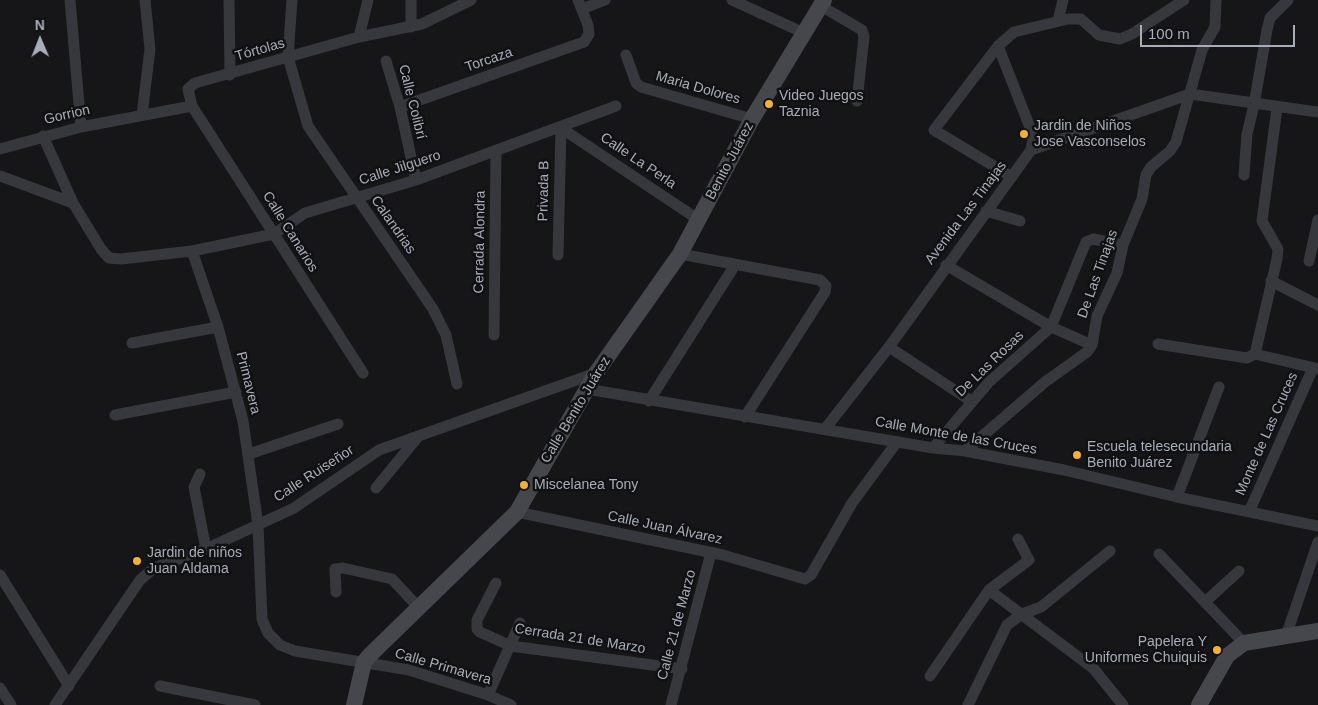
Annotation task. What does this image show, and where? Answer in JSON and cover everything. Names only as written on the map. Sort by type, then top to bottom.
[{"type":"street","points":[[70,0],[81,127]]},
{"type":"street","points":[[142,115],[150,49],[145,0]]},
{"type":"street","points":[[229,0],[230,74]]},
{"type":"street","points":[[288,57],[292,0]]},
{"type":"street","points":[[368,0],[359,37],[422,24],[471,0]]},
{"type":"street","points":[[411,0],[411,27]]},
{"type":"street","points":[[580,4],[605,0]]},
{"type":"street","points":[[732,0],[804,32]]},
{"type":"street","points":[[1058,21],[1063,0]]},
{"type":"street","points":[[1012,177],[934,130],[998,46],[1014,32],[1058,21],[1081,19],[1099,35],[1120,38],[1132,34],[1184,0]]},
{"type":"street","name":"De Las Tinajas","points":[[1092,345],[1097,316],[1117,273],[1123,245],[1142,199],[1146,175],[1151,167],[1170,152],[1176,142],[1202,50],[1214,27],[1216,0]]},
{"type":"street","points":[[1244,175],[1246,134],[1254,105],[1270,18],[1288,0]]},
{"type":"street","points":[[823,3],[862,30],[864,37],[857,101]]},
{"type":"street","name":"Benito Juárez","points":[[699,220],[752,119],[823,3]]},
{"type":"street","name":"Torcaza","points":[[400,107],[584,42],[588,39],[588,26],[580,4]]},
{"type":"street","name":"Tórtolas","points":[[192,106],[188,89],[192,85],[359,37]]},
{"type":"street","points":[[998,46],[1031,130],[1033,139],[1031,150],[1190,94],[1254,105],[1318,112]]},
{"type":"street","name":"Maria Dolores","points":[[626,55],[636,83],[641,87],[752,119]]},
{"type":"street","name":"Calandrias","points":[[288,57],[308,126],[355,198],[433,308],[446,335],[457,384]]},
{"type":"street","name":"Calle Colibrí","points":[[386,61],[400,107],[416,180]]},
{"type":"street","name":"Gorrion","points":[[0,149],[81,127],[192,106]]},
{"type":"street","name":"Calle Canarios","points":[[192,106],[363,373]]},
{"type":"street","name":"Calle Jilguero","points":[[192,251],[274,234],[305,213],[416,180],[616,106]]},
{"type":"street","points":[[1255,354],[1278,249],[1262,221],[1277,108]]},
{"type":"street","name":"Calle La Perla","points":[[560,128],[699,220]]},
{"type":"street","name":"Privada B","points":[[558,256],[560,128]]},
{"type":"street","points":[[43,136],[73,203],[102,249],[110,258],[121,259],[192,251]]},
{"type":"street","name":"Cerrada Alondra","points":[[494,335],[496,150]]},
{"type":"street","name":"Avenida Las Tinajas","points":[[825,428],[889,347],[946,265],[1031,150]]},
{"type":"street","points":[[0,176],[73,203]]},
{"type":"street","points":[[986,210],[1020,221]]},
{"type":"street","name":"Calle Benito Juárez","points":[[364,662],[517,512],[596,373],[680,254],[699,220]]},
{"type":"street","points":[[1309,261],[1318,220]]},
{"type":"street","points":[[1051,328],[1083,246],[1089,240],[1096,239],[1123,245]]},
{"type":"street","name":"Primavera","points":[[192,251],[218,327],[236,392],[248,454],[258,525]]},
{"type":"street","points":[[680,254],[820,280],[826,286],[745,417]]},
{"type":"street","points":[[649,401],[735,265]]},
{"type":"street","points":[[946,265],[1051,328],[1092,345],[1083,356],[1044,382],[965,451]]},
{"type":"street","points":[[1271,281],[1318,305]]},
{"type":"street","points":[[132,343],[218,327]]},
{"type":"street","name":"De Las Rosas","points":[[933,448],[971,401],[1051,328]]},
{"type":"street","points":[[1158,344],[1247,358],[1255,354],[1316,368]]},
{"type":"street","points":[[889,347],[971,401]]},
{"type":"street","name":"Monte de Las Cruces","points":[[1249,512],[1316,368]]},
{"type":"street","name":"Calle Ruiseñor","points":[[54,705],[69,686],[140,580],[154,568],[206,548],[294,508],[379,450],[596,373]]},
{"type":"street","points":[[1177,497],[1218,387]]},
{"type":"street","name":"Calle Monte de las Cruces","points":[[587,389],[745,417],[825,428],[933,448],[965,451],[1064,470],[1177,497],[1318,526]]},
{"type":"street","points":[[115,415],[236,392]]},
{"type":"street","points":[[248,454],[338,424]]},
{"type":"street","points":[[376,488],[417,438]]},
{"type":"street","name":"Calle Juan Álvarez","points":[[517,512],[711,553],[805,579],[811,575],[852,503],[897,442]]},
{"type":"street","points":[[200,474],[194,487],[206,548]]},
{"type":"street","name":"Calle Primavera","points":[[258,525],[262,619],[268,632],[280,645],[296,651],[409,670],[488,695],[511,705]]},
{"type":"street","points":[[932,672],[989,590],[1029,560],[1018,539]]},
{"type":"street","points":[[1286,636],[1318,542]]},
{"type":"street","points":[[968,705],[1007,625],[1022,614],[1041,607],[1110,551]]},
{"type":"street","name":"Calle 21 de Marzo","points":[[671,705],[711,553]]},
{"type":"street","points":[[1159,554],[1244,644]]},
{"type":"street","points":[[336,592],[335,569],[343,568],[392,579],[420,609]]},
{"type":"street","points":[[1204,602],[1239,571]]},
{"type":"street","points":[[0,575],[69,686]]},
{"type":"street","name":"Cerrada 21 de Marzo","points":[[496,584],[477,620],[477,629],[511,646],[682,669]]},
{"type":"street","points":[[989,590],[1093,668],[1123,705]]},
{"type":"street","points":[[488,695],[520,623]]},
{"type":"street","points":[[1199,705],[1227,656],[1244,644],[1318,631]]},
{"type":"street","points":[[354,705],[364,662]]},
{"type":"street","points":[[160,686],[255,705]]},
{"type":"street","points":[[0,688],[11,705]]},
{"type":"place","name":"Video Juegos Taznia","points":[[769,104]]},
{"type":"place","name":"Jardin de Niños Jose Vasconselos","points":[[1024,134]]},
{"type":"place","name":"Escuela telesecundaria Benito Juárez","points":[[1077,455]]},
{"type":"place","name":"Miscelanea Tony","points":[[524,485]]},
{"type":"place","name":"Jardin de niños Juan Aldama","points":[[137,561]]},
{"type":"place","name":"Papelera Y Uniformes Chuiquis","points":[[1217,650]]}]
